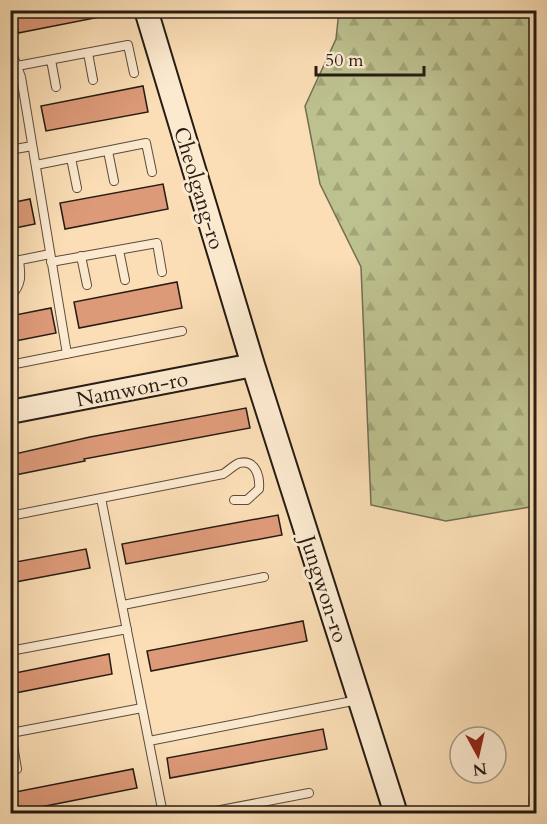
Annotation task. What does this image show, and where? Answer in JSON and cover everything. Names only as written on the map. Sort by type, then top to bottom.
[{"type":"street","name":"Cheolgang-ro","points":[[146,10],[253,365]]},
{"type":"street","name":"Namwon-ro","points":[[10,412],[253,365]]},
{"type":"street","name":"Jungwon-ro","points":[[253,365],[396,813]]},
{"type":"lane","points":[[17,66],[129,45],[134,73]]},
{"type":"lane","points":[[10,48],[21,77],[67,354]]},
{"type":"lane","points":[[88,53],[93,80]]},
{"type":"lane","points":[[51,60],[56,87]]},
{"type":"lane","points":[[36,165],[146,143],[152,172]]},
{"type":"lane","points":[[10,150],[32,146]]},
{"type":"lane","points":[[108,151],[114,181]]},
{"type":"lane","points":[[71,158],[77,188]]},
{"type":"lane","points":[[11,296],[19,288],[21,274],[15,261],[81,256],[157,243],[162,272]]},
{"type":"lane","points":[[119,250],[125,279]]},
{"type":"lane","points":[[81,256],[87,285]]},
{"type":"lane","points":[[10,365],[182,331]]},
{"type":"lane","points":[[10,516],[223,474],[240,463],[247,463],[255,468],[258,474],[259,489],[247,500],[234,500]]},
{"type":"lane","points":[[101,498],[163,813]]},
{"type":"lane","points":[[123,605],[264,577]]},
{"type":"lane","points":[[10,651],[127,629]]},
{"type":"lane","points":[[149,741],[360,700]]},
{"type":"lane","points":[[18,769],[10,733],[142,708]]},
{"type":"lane","points":[[200,813],[309,793]]},
{"type":"green space","points":[[339,11],[536,11],[536,506],[446,521],[371,505],[361,267],[320,184],[305,106],[336,39]]},
{"type":"green space","points":[[536,793],[536,813],[530,813],[529,797]]},
{"type":"building","points":[[14,10],[104,10],[105,16],[18,33]]},
{"type":"building","points":[[143,86],[148,112],[46,131],[41,106]]},
{"type":"building","points":[[163,184],[168,209],[65,229],[60,203]]},
{"type":"building","points":[[30,199],[35,224],[10,229],[10,203]]},
{"type":"building","points":[[177,282],[182,308],[79,328],[74,302]]},
{"type":"building","points":[[51,308],[56,333],[10,342],[10,316]]},
{"type":"building","points":[[246,408],[250,428],[84,459],[85,461],[10,476],[10,455],[90,437]]},
{"type":"building","points":[[278,515],[282,535],[126,564],[122,544]]},
{"type":"building","points":[[86,549],[90,568],[10,583],[10,563]]},
{"type":"building","points":[[303,621],[307,641],[151,671],[147,651]]},
{"type":"building","points":[[109,654],[112,674],[10,694],[10,674]]},
{"type":"building","points":[[323,729],[327,749],[170,778],[167,758]]},
{"type":"building","points":[[133,769],[137,788],[10,813],[10,793]]}]
